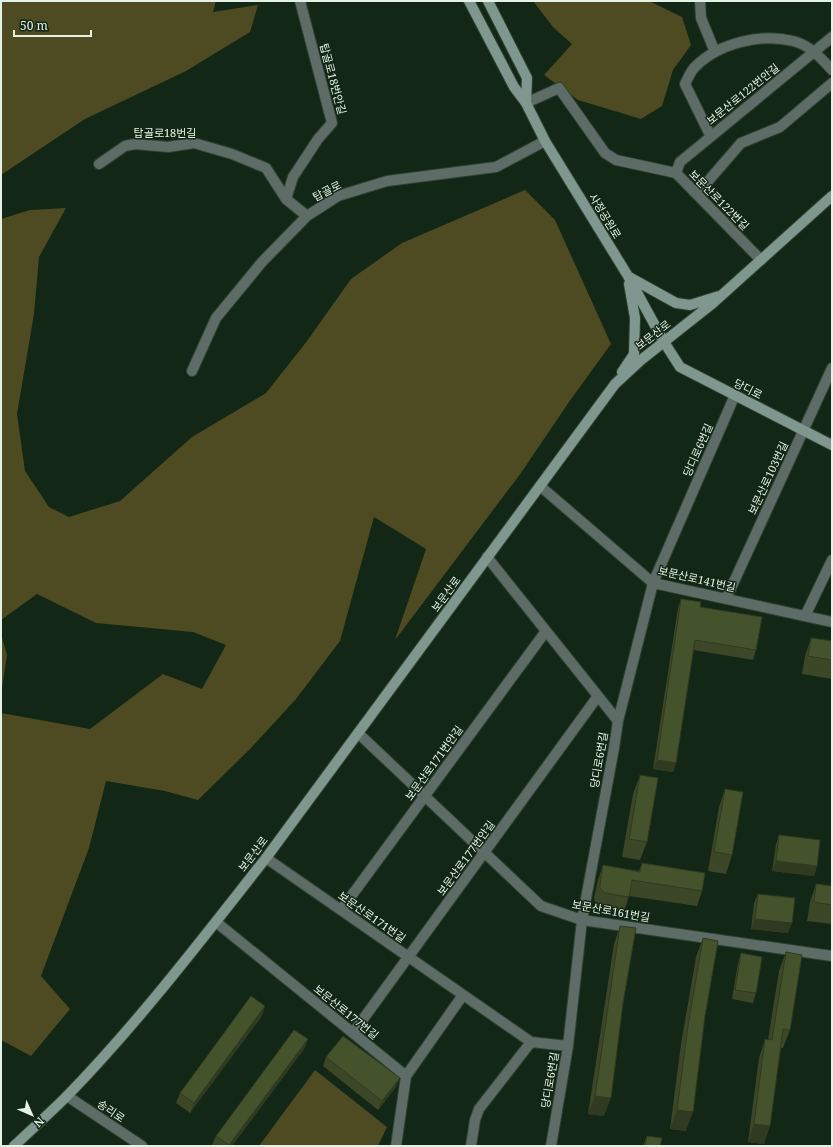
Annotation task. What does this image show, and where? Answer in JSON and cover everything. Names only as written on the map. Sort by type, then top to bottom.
[{"type":"main road","name":"사정공원로","points":[[469,1],[514,87],[526,103],[545,141],[628,276],[664,342]]},
{"type":"main road","name":"사정공원로","points":[[488,1],[527,78],[526,103]]},
{"type":"main road","name":"보문산로","points":[[14,1146],[67,1096],[140,1016],[216,922],[266,858],[615,384],[641,360],[722,294],[832,196]]},
{"type":"main road","points":[[628,276],[676,303],[690,305],[722,294]]},
{"type":"main road","points":[[615,384],[634,354],[635,318],[628,276]]},
{"type":"main road","name":"당디로","points":[[664,342],[680,367],[832,445]]},
{"type":"street","name":"탑골로18번안길","points":[[286,198],[293,177],[318,139],[332,123],[300,1]]},
{"type":"street","points":[[700,1],[701,18],[715,52]]},
{"type":"street","name":"보문산로122번안길","points":[[676,173],[680,162],[710,135],[832,37]]},
{"type":"street","points":[[710,135],[685,84],[696,66],[715,52],[737,43],[766,38],[794,41],[815,52],[832,70]]},
{"type":"street","points":[[694,192],[709,180],[741,143],[780,127],[832,83]]},
{"type":"street","name":"보문산로122번길","points":[[526,103],[559,88],[605,153],[616,160],[676,173],[761,260]]},
{"type":"street","name":"탑골로","points":[[192,371],[216,318],[262,262],[307,216],[338,196],[387,181],[496,167],[545,141]]},
{"type":"street","name":"탑골로18번길","points":[[99,164],[125,146],[135,144],[168,147],[194,143],[232,154],[266,168],[286,198],[307,216]]},
{"type":"street","name":"보문산로103번길","points":[[726,599],[832,368]]},
{"type":"street","name":"당디로6번길","points":[[551,1146],[568,1046],[582,920],[613,756],[618,721],[653,583],[735,395]]},
{"type":"street","name":"보문산로141번길","points":[[540,486],[653,583],[832,622]]},
{"type":"street","points":[[488,557],[618,721]]},
{"type":"street","points":[[805,616],[832,560]]},
{"type":"street","name":"보문산로171번안길","points":[[341,910],[546,631]]},
{"type":"street","name":"보문산로177번안길","points":[[353,1033],[598,696]]},
{"type":"street","name":"보문산로161번길","points":[[358,733],[541,906],[582,920],[832,956]]},
{"type":"street","name":"보문산로171번길","points":[[266,858],[530,1042],[568,1046]]},
{"type":"street","name":"보문산로177번길","points":[[216,922],[406,1076]]},
{"type":"street","points":[[396,1146],[406,1076],[463,995]]},
{"type":"street","points":[[471,1146],[479,1108],[530,1042]]},
{"type":"street","name":"송리로","points":[[67,1096],[142,1146]]},
{"type":"shaded area","points":[[1,1],[216,1],[213,12],[258,5],[250,32],[186,71],[85,119],[1,175]]},
{"type":"shaded area","points":[[533,1],[649,1],[682,17],[691,45],[673,70],[662,106],[641,119],[578,100],[544,75],[572,44],[553,27]]},
{"type":"shaded area","points":[[525,190],[555,220],[611,344],[569,402],[521,473],[395,640],[426,549],[374,517],[340,641],[296,699],[250,749],[198,800],[165,791],[106,781],[89,848],[41,976],[70,1009],[31,1056],[1,1040],[1,713],[90,729],[163,674],[202,689],[226,645],[193,632],[96,623],[37,594],[1,620],[1,219],[30,210],[66,208],[39,257],[34,314],[17,414],[25,471],[49,507],[69,517],[120,501],[192,437],[266,393],[307,341],[351,279],[402,243]]},
{"type":"shaded area","points":[[1,634],[7,655],[1,695]]},
{"type":"shaded area","points":[[315,1070],[387,1127],[378,1146],[259,1146]]},
{"type":"building","points":[[681,599],[701,602],[700,607],[762,617],[756,650],[695,640],[676,763],[657,760]]},
{"type":"building","points":[[811,638],[832,641],[832,660],[808,656]]},
{"type":"building","points":[[640,775],[658,778],[647,842],[629,839]]},
{"type":"building","points":[[725,789],[743,792],[732,855],[714,852]]},
{"type":"building","points":[[779,835],[820,840],[817,866],[776,861]]},
{"type":"building","points":[[642,863],[705,873],[702,891],[632,880],[629,897],[605,893],[600,888],[603,865],[640,872]]},
{"type":"building","points":[[816,884],[832,886],[832,905],[814,902]]},
{"type":"building","points":[[758,894],[795,898],[792,923],[755,919]]},
{"type":"building","points":[[620,926],[636,928],[623,1003],[611,1098],[595,1096]]},
{"type":"building","points":[[703,938],[718,941],[705,1016],[693,1112],[677,1110],[688,1026]]},
{"type":"building","points":[[786,952],[802,955],[790,1030],[783,1029],[770,1126],[754,1124],[765,1039],[772,1040]]},
{"type":"building","points":[[741,953],[762,957],[756,993],[735,990]]},
{"type":"building","points":[[251,996],[265,1006],[194,1103],[180,1093]]},
{"type":"building","points":[[294,1030],[308,1039],[229,1145],[216,1136]]},
{"type":"building","points":[[343,1036],[400,1078],[382,1101],[326,1057]]},
{"type":"building","points":[[647,1136],[662,1138],[660,1146],[645,1146]]}]
